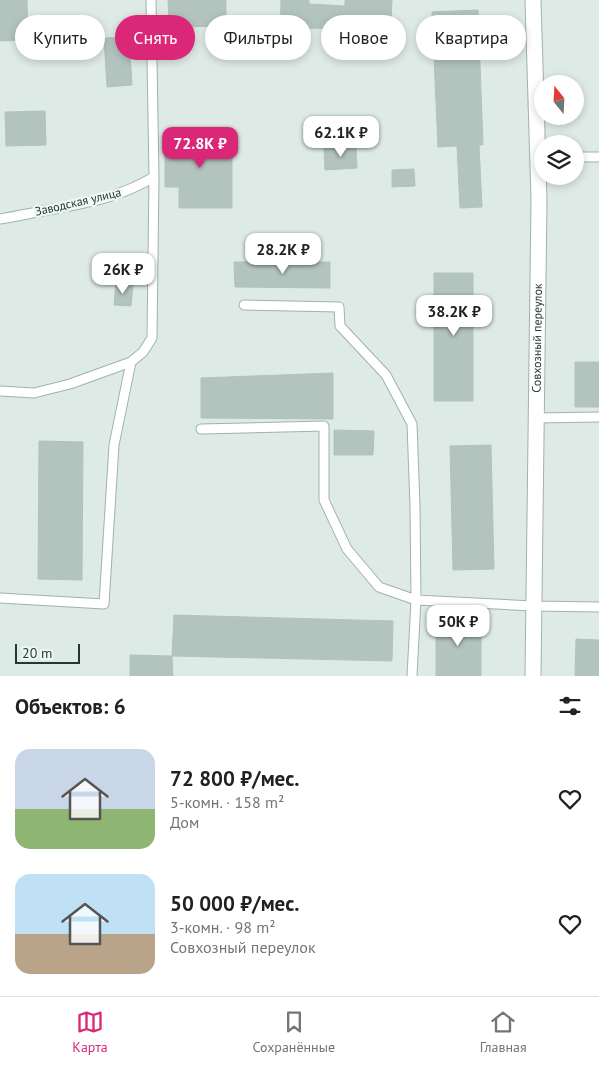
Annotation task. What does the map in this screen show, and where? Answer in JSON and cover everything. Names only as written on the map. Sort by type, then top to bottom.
[{"type":"street","name":"Совхозный переулок","points":[[533,0],[539,135]]},
{"type":"street","name":"Совхозный переулок","points":[[533,676],[539,185]]},
{"type":"lane","points":[[0,391],[34,393],[70,384],[131,362],[143,352],[152,338],[154,177],[151,0]]},
{"type":"lane","points":[[584,157],[599,157]]},
{"type":"lane","name":"Заводская улица","points":[[0,219],[95,201],[126,192],[154,177]]},
{"type":"lane","points":[[244,305],[339,307],[340,326],[386,375],[412,424],[416,600],[412,676]]},
{"type":"lane","points":[[0,598],[104,604],[114,445],[131,362]]},
{"type":"lane","points":[[536,418],[599,417]]},
{"type":"lane","points":[[201,428],[324,426],[324,500],[347,549],[379,587],[416,600],[599,607]]},
{"type":"building","points":[[0,0],[27,0],[27,15],[15,15],[15,40],[0,41]]},
{"type":"building","points":[[168,0],[226,0],[226,15],[205,15],[205,26],[195,27],[195,15],[169,15]]},
{"type":"building","points":[[281,0],[309,0],[309,4],[345,6],[345,0],[392,0],[391,15],[321,15],[321,28],[311,28],[311,15],[281,15]]},
{"type":"building","points":[[478,10],[478,15],[432,15],[432,12]]},
{"type":"building","points":[[105,38],[115,38],[115,60],[130,60],[132,85],[107,87]]},
{"type":"building","points":[[434,60],[480,60],[483,145],[479,145],[482,207],[460,208],[457,146],[438,147]]},
{"type":"building","points":[[45,111],[46,145],[6,146],[5,112]]},
{"type":"building","points":[[165,134],[232,134],[232,208],[179,208],[179,187],[165,187]]},
{"type":"building","points":[[356,147],[357,168],[325,170],[324,149]]},
{"type":"building","points":[[414,169],[415,186],[392,187],[392,170]]},
{"type":"building","points":[[234,262],[330,262],[330,288],[235,287]]},
{"type":"building","points":[[434,273],[473,273],[473,401],[434,401]]},
{"type":"building","points":[[116,283],[133,285],[131,306],[114,305]]},
{"type":"building","points":[[575,362],[599,362],[599,407],[575,407]]},
{"type":"building","points":[[333,373],[333,419],[201,418],[201,378]]},
{"type":"building","points":[[334,430],[374,431],[373,455],[334,455]]},
{"type":"building","points":[[39,441],[83,442],[82,580],[38,579]]},
{"type":"building","points":[[491,445],[494,569],[453,570],[450,446]]},
{"type":"building","points":[[174,615],[393,621],[392,661],[172,656]]},
{"type":"building","points":[[436,618],[481,618],[481,676],[436,676]]},
{"type":"building","points":[[576,639],[599,640],[599,676],[575,676]]},
{"type":"building","points":[[130,655],[172,656],[173,676],[130,676]]}]
